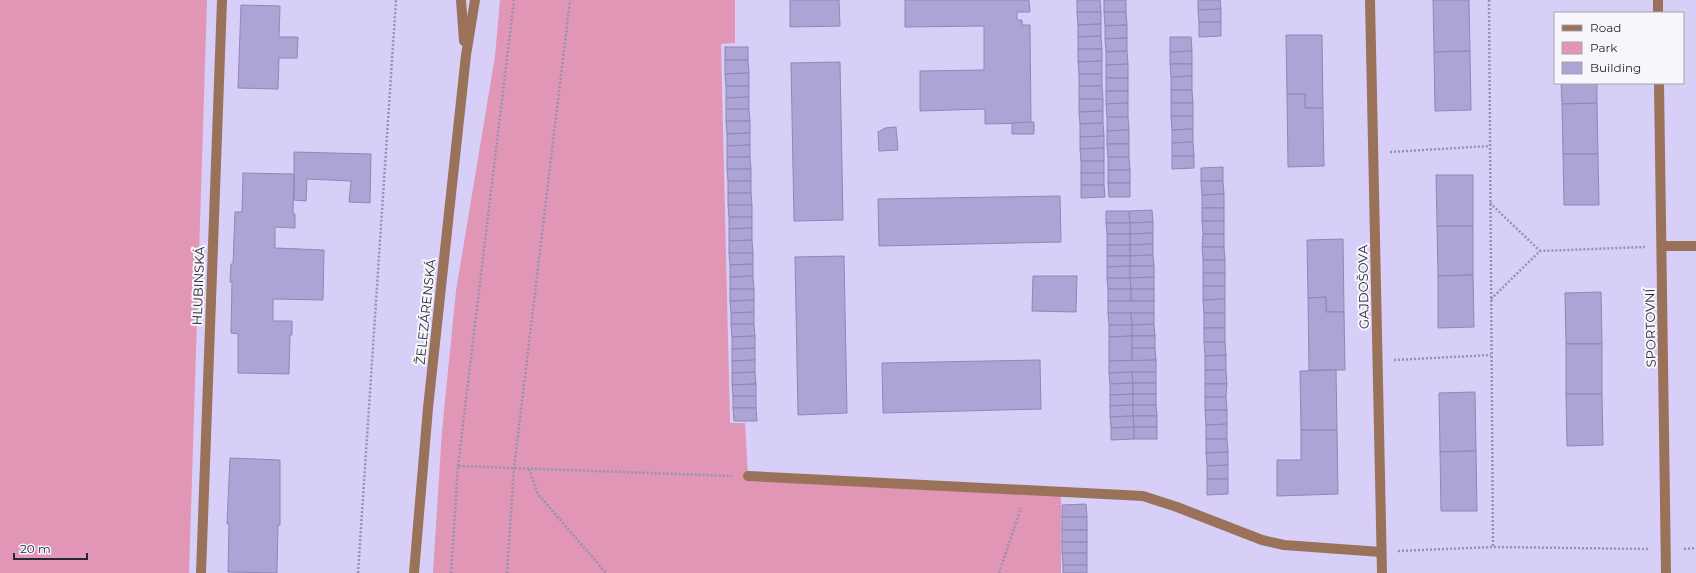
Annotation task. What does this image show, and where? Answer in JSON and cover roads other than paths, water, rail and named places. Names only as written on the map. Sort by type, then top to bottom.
[{"type":"street","name":"HLUBINSKÁ","points":[[201,573],[222,0]]},
{"type":"street","name":"ŽELEZÁRENSKÁ","points":[[461,0],[466,55]]},
{"type":"street","name":"ŽELEZÁRENSKÁ","points":[[414,573],[428,408],[466,55],[475,0]]},
{"type":"street","name":"GAJDOŠOVA","points":[[1370,0],[1382,573]]},
{"type":"street","points":[[1658,0],[1658,12]]},
{"type":"street","name":"SPORTOVNÍ","points":[[1659,84],[1666,573]]},
{"type":"street","points":[[1662,246],[1696,246]]},
{"type":"street","points":[[748,476],[1143,496],[1177,507],[1262,540],[1284,545],[1381,552]]}]
